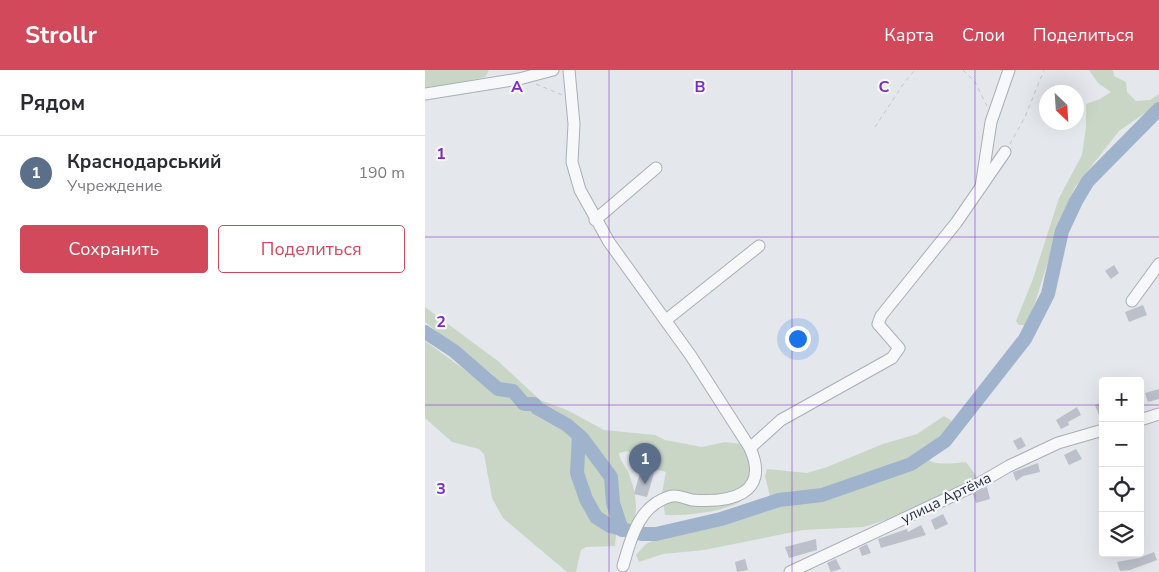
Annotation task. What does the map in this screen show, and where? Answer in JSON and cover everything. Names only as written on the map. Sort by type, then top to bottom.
[{"type":"street","points":[[425,94],[519,79],[553,70]]},
{"type":"street","points":[[569,70],[574,124],[572,162],[580,190],[595,220],[666,320],[750,448],[757,472],[754,483],[741,494],[723,500],[691,500],[670,496],[655,504],[639,521],[624,560]]},
{"type":"street","points":[[980,189],[983,160],[993,117],[1009,70]]},
{"type":"street","points":[[750,448],[781,420],[892,358],[899,348],[878,324],[881,316],[919,272],[1005,152]]},
{"type":"street","points":[[595,220],[656,168]]},
{"type":"street","points":[[666,320],[759,246]]},
{"type":"street","points":[[1132,301],[1159,264]]},
{"type":"street","points":[[1144,419],[1159,414]]},
{"type":"street","name":"улица Артёма","points":[[790,572],[978,484],[1009,466],[1058,443],[1099,431]]},
{"type":"path","points":[[875,127],[904,82],[915,70]]},
{"type":"path","points":[[963,70],[975,82],[993,117]]},
{"type":"path","points":[[1005,152],[1025,117],[1044,70]]},
{"type":"path","points":[[536,84],[571,99]]},
{"type":"green space","points":[[425,70],[489,70],[485,77],[425,90]]},
{"type":"green space","points":[[1089,70],[1113,70],[1114,76],[1126,82],[1127,92],[1136,101],[1150,100],[1159,94],[1159,103],[1119,131],[1075,187],[1063,213],[1035,303],[1026,325],[1019,325],[1016,321],[1033,279],[1059,198],[1082,155],[1086,127],[1086,104],[1100,99],[1111,92],[1098,83]]},
{"type":"green space","points":[[425,307],[498,361],[540,400],[567,410],[604,430],[655,435],[665,440],[702,447],[725,442],[742,444],[754,469],[756,488],[741,501],[723,509],[692,514],[665,515],[662,493],[666,472],[641,465],[628,451],[619,453],[629,474],[634,493],[636,512],[633,524],[616,535],[615,546],[586,547],[581,550],[576,572],[567,572],[503,518],[492,498],[484,454],[479,449],[452,442],[425,418],[425,341],[472,375],[490,381],[493,375],[425,322]],"holes":[[[579,436],[611,477],[613,503],[621,529],[608,524],[597,516],[583,492],[579,478],[577,450]]]},
{"type":"green space","points":[[944,416],[952,421],[950,428],[923,449],[925,455],[928,460],[933,462],[947,464],[966,462],[977,477],[903,514],[864,527],[803,530],[704,550],[663,554],[639,562],[636,555],[646,544],[660,537],[725,524],[740,515],[772,505],[765,476],[767,469],[807,473],[827,467],[883,444],[917,434]]},
{"type":"green space","points":[[583,448],[596,464],[606,481],[611,500],[612,522],[596,510],[585,491],[581,468]]},
{"type":"building","points":[[1114,265],[1119,273],[1111,279],[1105,271]]},
{"type":"building","points":[[1143,305],[1147,315],[1129,322],[1125,312]]},
{"type":"building","points":[[1159,389],[1159,399],[1148,402],[1145,393]]},
{"type":"building","points":[[1099,404],[1099,415],[1095,405]]},
{"type":"building","points":[[1077,407],[1081,415],[1068,422],[1069,425],[1061,429],[1056,420]]},
{"type":"building","points":[[1021,437],[1026,446],[1018,450],[1013,441]]},
{"type":"building","points":[[1076,449],[1082,459],[1069,465],[1064,455]]},
{"type":"building","points":[[1038,463],[1040,472],[1023,476],[1016,481],[1013,472]]},
{"type":"building","points":[[641,469],[654,473],[647,497],[634,494]]},
{"type":"building","points":[[987,487],[990,499],[976,503],[973,494]]},
{"type":"building","points":[[943,514],[948,524],[935,530],[931,520]]},
{"type":"building","points":[[921,525],[926,535],[881,548],[878,539],[907,529],[908,532]]},
{"type":"building","points":[[816,539],[817,550],[789,558],[785,547]]},
{"type":"building","points":[[867,544],[871,553],[862,556],[859,548]]},
{"type":"building","points":[[1154,552],[1157,560],[1130,570],[1120,571],[1117,562]]},
{"type":"building","points":[[745,559],[748,570],[737,572],[735,562]]},
{"type":"building","points":[[836,559],[841,569],[831,572],[827,563]]},
{"type":"waterway","points":[[579,436],[577,473],[586,499],[596,517],[610,526],[642,534],[656,534],[721,519],[779,500],[822,495],[911,464],[945,441],[1025,339],[1048,294],[1062,231],[1076,201],[1088,181],[1159,109]]},
{"type":"waterway","points":[[425,332],[454,351],[498,389],[513,391],[524,404],[534,404],[537,408],[567,425],[582,438],[611,477],[613,503],[622,530]]},
{"type":"place","name":"Краснодарський","points":[[645,484]]}]
